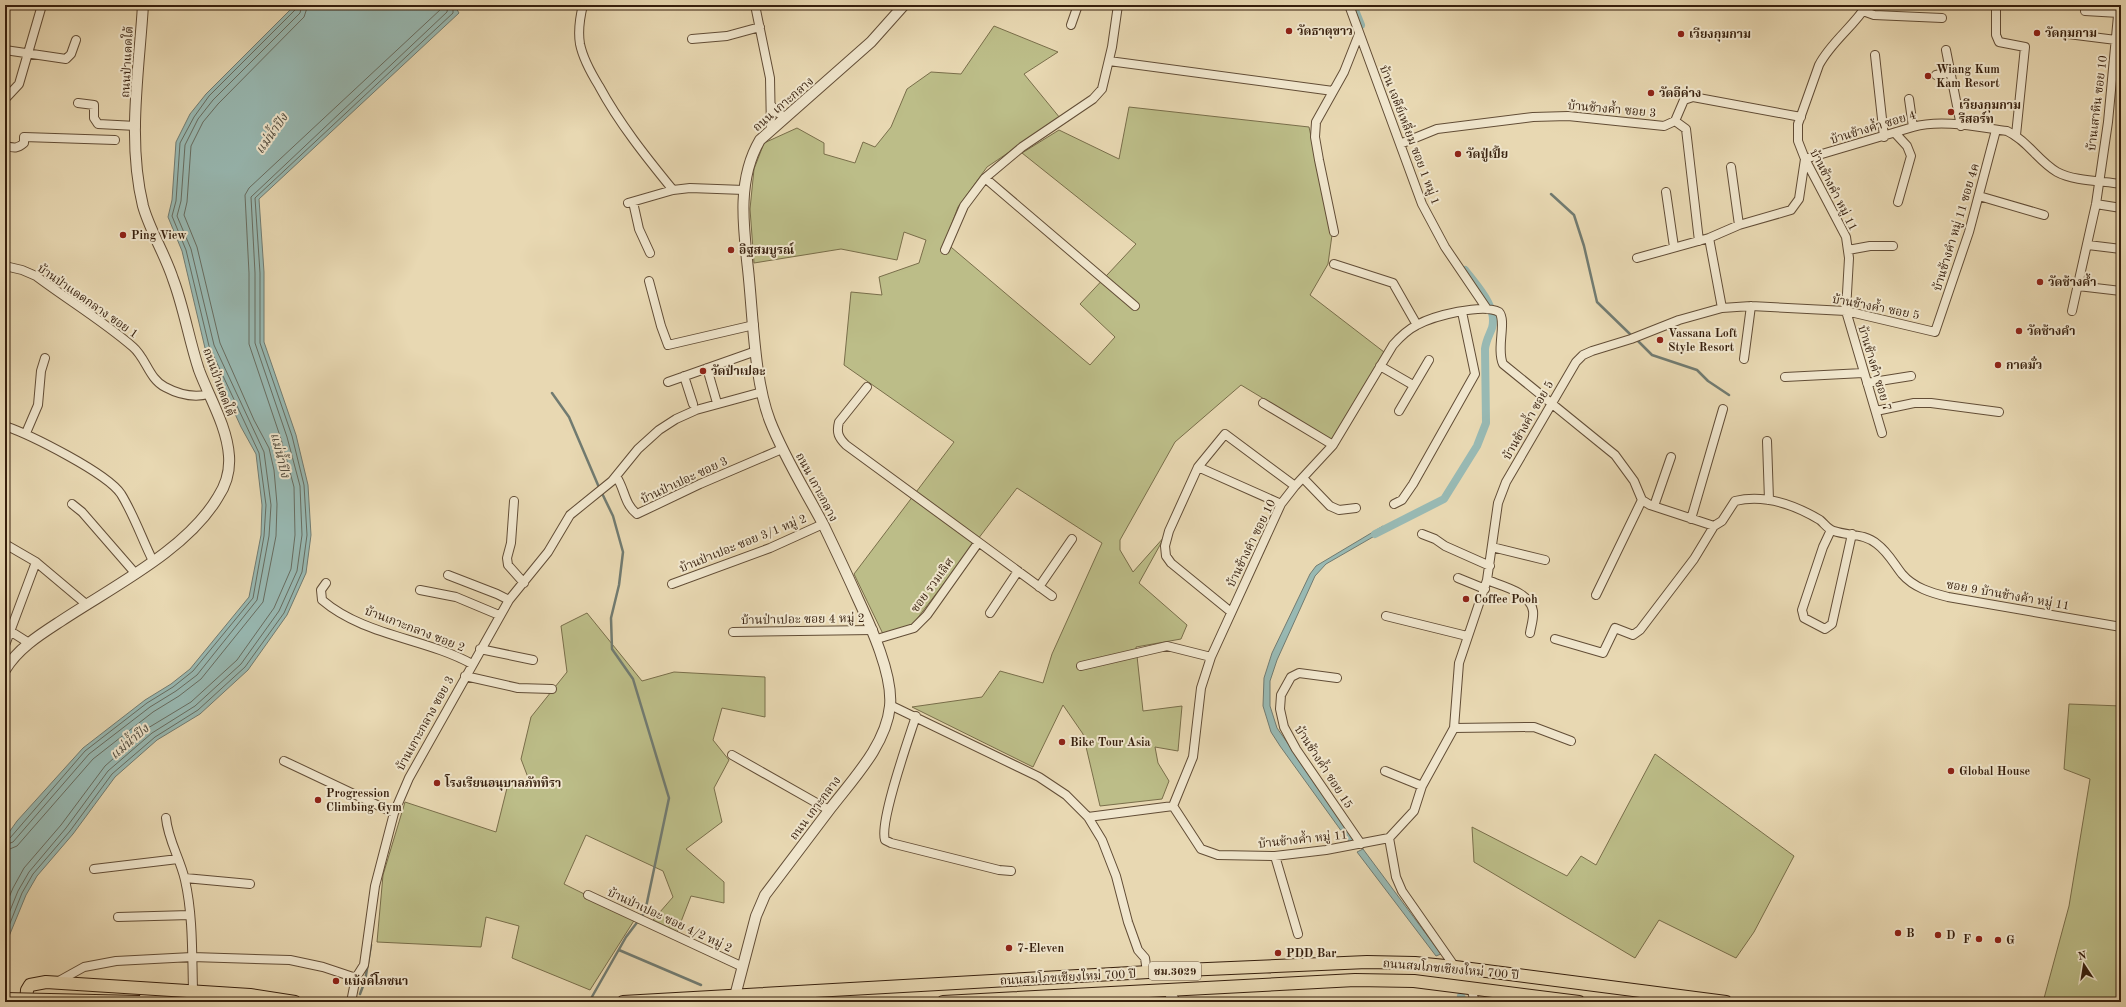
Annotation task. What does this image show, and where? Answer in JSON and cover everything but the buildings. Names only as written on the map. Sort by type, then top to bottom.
[{"type":"main road","name":"ถนนสมโภชเชียงใหม่ 700 ปี","points":[[623,1002],[1147,972],[1367,962],[1415,963],[1455,967],[1726,1002]]},
{"type":"main road","name":"ถนนสมโภชเชียงใหม่ 700 ปี","points":[[944,1002],[1355,980],[1414,981],[1579,1002]]},
{"type":"main road","points":[[26,1002],[27,990],[30,985],[38,982],[250,994],[295,1002]]},
{"type":"main road","points":[[5,999],[140,1002]]},
{"type":"street","points":[[5,99],[19,84],[42,5]]},
{"type":"street","name":"ถนนป่าแดดใต้","points":[[6,667],[29,643],[153,561],[192,530],[202,520],[218,498],[225,483],[229,462],[227,445],[193,351],[178,292],[144,208],[136,171],[136,126],[143,5]]},
{"type":"street","points":[[583,5],[580,18],[580,44],[587,66],[610,107],[643,154],[673,190]]},
{"type":"street","points":[[754,5],[770,78],[771,130]]},
{"type":"street","name":"ถนน เกาะกลาง","points":[[735,996],[756,916],[765,895],[864,763],[885,727],[890,704],[886,675],[875,635],[823,524],[782,449],[769,418],[762,392],[756,352],[744,235],[744,190],[754,151],[760,140],[871,42],[903,5]]},
{"type":"street","points":[[1071,25],[1078,5]]},
{"type":"street","points":[[945,250],[964,206],[985,178],[1022,147],[1092,99],[1102,89],[1109,61],[1118,5]]},
{"type":"street","name":"บ้าน เจดีย์เหลี่ยม ซอย 1 หมู่ 1","points":[[1349,5],[1359,34],[1403,143],[1422,204],[1445,247],[1490,309],[1502,316],[1499,347],[1503,364],[1552,403]]},
{"type":"street","points":[[1996,5],[1996,35],[1999,42],[2025,47],[2016,135],[2032,153],[2058,172],[2068,176],[2121,184]]},
{"type":"street","points":[[1865,8],[1874,15],[1942,18]]},
{"type":"street","name":"บ้านช้างคำ หมู่ 11","points":[[1846,310],[1848,250],[1846,237],[1805,159],[1798,135],[1798,124],[1819,65],[1824,56],[1865,8]]},
{"type":"street","points":[[2086,11],[2119,9]]},
{"type":"street","name":"บ้านเสาหิน ซอย 10","points":[[2072,311],[2088,245],[2100,181],[2108,122],[2119,9]]},
{"type":"street","points":[[692,39],[727,36],[760,27]]},
{"type":"street","points":[[1334,232],[1315,137],[1316,122],[1344,72],[1359,34]]},
{"type":"street","points":[[2068,34],[2116,40]]},
{"type":"street","points":[[5,50],[66,59],[71,54],[76,40]]},
{"type":"street","points":[[1946,50],[1961,126]]},
{"type":"street","points":[[1875,55],[1884,137]]},
{"type":"street","points":[[1109,61],[1333,91]]},
{"type":"street","points":[[1936,75],[1950,72]]},
{"type":"street","points":[[1699,240],[1686,129],[1674,121],[1684,100],[1693,97],[1801,117]]},
{"type":"street","points":[[1909,99],[1913,127]]},
{"type":"street","points":[[78,103],[94,105],[94,118],[98,124],[136,126]]},
{"type":"street","points":[[771,105],[778,113],[786,118]]},
{"type":"street","name":"บ้านช้างค้ำ ซอย 3","points":[[1403,143],[1438,129],[1533,117],[1568,116],[1664,126],[1674,121]]},
{"type":"street","name":"บ้านช้างค้ำ ซอย 4","points":[[1805,159],[1884,137],[1926,123],[2007,131],[2016,135]]},
{"type":"street","name":"บ้านช้างคำ หมู่ 11 ซอย 4ค","points":[[1936,332],[1979,196],[1996,130]]},
{"type":"street","points":[[1895,133],[1906,146],[1910,156],[1898,202]]},
{"type":"street","points":[[5,146],[16,148],[20,147],[24,143],[24,137],[115,140]]},
{"type":"street","points":[[1637,258],[1709,238],[1740,225],[1791,210],[1799,199],[1805,159]]},
{"type":"street","points":[[1731,167],[1740,225]]},
{"type":"street","points":[[985,178],[1135,306]]},
{"type":"street","points":[[650,253],[639,229],[631,202],[673,190],[690,188],[744,190]]},
{"type":"street","points":[[1666,192],[1674,247]]},
{"type":"street","points":[[1979,196],[2044,215]]},
{"type":"street","points":[[2096,204],[2121,208]]},
{"type":"street","points":[[1709,238],[1722,308]]},
{"type":"street","points":[[2088,245],[2121,249]]},
{"type":"street","points":[[1848,250],[1870,246],[1893,246]]},
{"type":"street","points":[[1334,264],[1393,283],[1417,325]]},
{"type":"street","name":"บ้านป่าแดดกลาง ซอย 1","points":[[5,266],[22,270],[36,276],[134,348],[156,380],[164,386],[185,394],[200,396],[209,394]]},
{"type":"street","points":[[649,282],[661,326],[668,345],[754,324]]},
{"type":"street","points":[[2078,286],[2121,291]]},
{"type":"street","points":[[1744,360],[1752,306]]},
{"type":"street","name":"บ้านช้างค้ำ ซอย 5","points":[[1388,838],[1414,811],[1422,786],[1454,728],[1459,663],[1467,636],[1485,589],[1490,566],[1498,503],[1506,482],[1569,372],[1584,355],[1606,345],[1634,338],[1679,320],[1722,308],[1752,306],[1846,310],[1936,332]]},
{"type":"street","name":"บ้านช้างคำ ซอย 10","points":[[1173,806],[1193,757],[1201,688],[1211,657],[1281,504],[1295,486],[1333,445],[1393,344],[1404,333],[1417,325],[1438,316],[1490,309]]},
{"type":"street","name":"บ้านช้างคำ ซอย 7","points":[[1846,310],[1863,373],[1882,433]]},
{"type":"street","points":[[1394,504],[1402,500],[1413,484],[1475,374],[1462,312]]},
{"type":"street","points":[[668,382],[756,352]]},
{"type":"street","points":[[26,433],[38,405],[41,371],[45,358]]},
{"type":"street","points":[[1399,411],[1429,360]]},
{"type":"street","points":[[1380,366],[1413,385]]},
{"type":"street","points":[[707,368],[717,403]]},
{"type":"street","points":[[1786,377],[1863,373]]},
{"type":"street","points":[[684,376],[693,404]]},
{"type":"street","points":[[1867,383],[1911,376]]},
{"type":"street","points":[[867,387],[839,422],[839,437],[846,445],[1052,596]]},
{"type":"street","name":"บ้านเกาะกลาง ซอย 3","points":[[351,1002],[356,977],[361,972],[364,965],[375,886],[394,813],[408,778],[499,615],[509,600],[548,552],[570,514],[596,495],[616,476],[638,449],[659,430],[676,419],[717,403],[762,392]]},
{"type":"street","points":[[1263,403],[1333,445]]},
{"type":"street","points":[[1552,403],[1615,456],[1634,481],[1642,500],[1654,506],[1714,526]]},
{"type":"street","points":[[1876,411],[1914,403],[1931,403],[1999,412]]},
{"type":"street","points":[[1691,519],[1723,409]]},
{"type":"street","points":[[5,426],[26,433],[112,484],[121,494],[153,561]]},
{"type":"street","points":[[1231,612],[1171,563],[1166,556],[1165,546],[1169,530],[1198,467],[1225,434],[1295,486]]},
{"type":"street","points":[[1767,440],[1769,500]]},
{"type":"street","name":"บ้านป่าเปอะ ซอย 3","points":[[616,476],[622,484],[626,503],[637,514],[700,484],[782,449]]},
{"type":"street","points":[[1654,506],[1671,457]]},
{"type":"street","points":[[1198,467],[1281,504]]},
{"type":"street","points":[[1303,478],[1330,506],[1339,510],[1356,508]]},
{"type":"street","name":"ซอย 9 บ้านช้างค้า หมู่ 11","points":[[1555,639],[1603,653],[1615,628],[1633,635],[1640,630],[1694,558],[1714,526],[1722,521],[1735,502],[1755,498],[1790,506],[1821,521],[1832,530],[1871,539],[1878,544],[1903,576],[1917,586],[1931,592],[1948,597],[2121,626]]},
{"type":"street","points":[[1596,595],[1642,500]]},
{"type":"street","points":[[514,501],[511,543],[507,558],[508,565],[524,583]]},
{"type":"street","points":[[72,504],[82,512],[135,573]]},
{"type":"street","name":"บ้านป่าเปอะ ซอย 3/1 หมู่ 2","points":[[672,584],[770,548],[823,524]]},
{"type":"street","points":[[1832,530],[1823,547],[1802,610],[1804,618],[1825,628],[1832,624],[1852,534]]},
{"type":"street","points":[[1422,534],[1490,566]]},
{"type":"street","points":[[1039,587],[1072,539]]},
{"type":"street","name":"ซอย รวมเลิศ","points":[[875,635],[914,628],[927,615],[978,543]]},
{"type":"street","points":[[5,544],[36,562],[86,604]]},
{"type":"street","points":[[1492,547],[1546,560]]},
{"type":"street","points":[[5,645],[36,562]]},
{"type":"street","points":[[990,613],[1018,571]]},
{"type":"street","points":[[448,575],[509,600]]},
{"type":"street","points":[[1458,578],[1485,589]]},
{"type":"street","points":[[1487,580],[1521,594],[1530,604],[1533,613],[1530,633]]},
{"type":"street","name":"บ้านเกาะกลาง ซอย 2","points":[[326,583],[320,595],[328,605],[381,631],[452,655],[472,664]]},
{"type":"street","points":[[420,590],[456,597],[499,615]]},
{"type":"street","points":[[1386,616],[1467,636]]},
{"type":"street","points":[[10,631],[29,643]]},
{"type":"street","name":"บ้านป่าเปอะ ซอย 4 หมู่ 2","points":[[733,632],[875,635]]},
{"type":"street","points":[[1081,666],[1167,646],[1211,657]]},
{"type":"street","points":[[480,650],[533,660]]},
{"type":"street","name":"บ้านช้างค้ำ ซอย 15","points":[[1337,678],[1299,673],[1291,677],[1281,695],[1280,709],[1284,727],[1296,749],[1362,844]]},
{"type":"street","points":[[465,676],[518,688],[552,689]]},
{"type":"street","points":[[890,704],[1050,783],[1066,795],[1088,817],[1102,840],[1116,876],[1128,922],[1138,950],[1145,958],[1147,972]]},
{"type":"street","points":[[916,716],[900,763],[883,833],[885,840],[891,843],[999,870],[1011,871]]},
{"type":"street","points":[[1454,728],[1534,727],[1571,741]]},
{"type":"street","points":[[732,755],[829,810]]},
{"type":"street","points":[[284,761],[394,813]]},
{"type":"street","points":[[1385,771],[1422,786]]},
{"type":"street","points":[[1088,817],[1173,806]]},
{"type":"street","name":"บ้านช้างค้ำ หมู่ 11","points":[[1173,806],[1201,850],[1218,855],[1275,856],[1362,844],[1388,838]]},
{"type":"street","points":[[166,818],[169,838],[184,878],[190,915],[193,990]]},
{"type":"street","points":[[1388,838],[1396,877],[1402,891],[1455,967]]},
{"type":"street","points":[[1275,856],[1298,934]]},
{"type":"street","points":[[94,869],[178,859]]},
{"type":"street","points":[[184,878],[250,884]]},
{"type":"street","name":"บ้านป่าเปอะ ซอย 4/2 หมู่ 2","points":[[588,894],[743,967]]},
{"type":"street","points":[[118,917],[190,915]]},
{"type":"street","points":[[57,982],[84,967],[116,961],[192,957],[290,960],[323,967],[356,977]]},
{"type":"street","points":[[1471,988],[1475,1002]]},
{"type":"street","points":[[1168,990],[1175,1002]]},
{"type":"green space","points":[[994,26],[1058,52],[1024,74],[1060,118],[987,167],[958,207],[945,242],[1090,365],[1115,337],[1080,304],[1136,244],[1022,153],[1059,130],[1119,159],[1129,107],[1309,127],[1332,235],[1328,264],[1310,295],[1384,352],[1332,440],[1241,385],[1175,442],[1120,540],[1120,550],[1133,572],[1165,536],[1139,583],[1187,625],[1181,639],[1136,647],[1143,711],[1182,706],[1178,751],[1155,747],[1158,763],[1169,781],[1162,799],[1100,806],[1083,734],[1063,705],[1033,767],[912,707],[982,697],[1000,671],[1043,683],[1052,654],[1102,543],[1017,488],[913,624],[883,634],[854,574],[954,442],[844,365],[851,292],[882,295],[879,277],[919,263],[926,240],[904,232],[897,260],[841,249],[754,263],[750,209],[754,169],[764,143],[797,128],[824,143],[824,154],[855,163],[863,142],[875,147],[891,127],[907,89],[931,72],[961,74]]},
{"type":"green space","points":[[587,613],[642,681],[674,672],[765,677],[765,717],[722,708],[713,740],[729,760],[714,788],[722,822],[686,849],[724,882],[724,903],[691,896],[677,932],[653,920],[673,897],[663,871],[586,835],[564,884],[635,919],[590,990],[512,958],[519,926],[486,917],[481,947],[377,942],[383,875],[405,802],[496,832],[508,784],[532,788],[521,759],[531,717],[567,672],[561,626]]},
{"type":"green space","points":[[2069,704],[2121,706],[2121,1002],[2043,1002],[2069,906],[2090,779],[2064,769]]},
{"type":"green space","points":[[1655,754],[1794,856],[1754,932],[1736,958],[1659,920],[1635,958],[1474,862],[1472,827],[1567,876],[1581,856],[1596,865]]},
{"type":"water","name":"แม่น้ำปิง","points":[[295,5],[459,5],[456,8],[459,13],[259,199],[264,272],[264,342],[296,435],[308,485],[311,535],[306,573],[287,615],[248,670],[200,714],[157,740],[115,777],[73,834],[37,876],[26,895],[5,946],[5,838],[17,821],[83,748],[145,700],[171,684],[190,669],[249,597],[261,535],[262,505],[256,454],[241,427],[205,348],[182,251],[168,217],[172,200],[176,142],[190,114],[206,94]]},
{"type":"water","points":[[1383,526],[1385,530],[1326,564],[1315,576],[1277,660],[1270,681],[1270,706],[1277,728],[1357,841],[1350,843],[1271,732],[1263,706],[1264,678],[1272,653],[1310,574],[1316,566]]},
{"type":"water","points":[[1363,849],[1441,954],[1436,956],[1357,852]]},
{"type":"waterway","points":[[1353,5],[1361,25]]},
{"type":"waterway","points":[[1551,194],[1574,215],[1584,246],[1597,302],[1632,336]]},
{"type":"waterway","points":[[1375,534],[1444,499],[1477,446],[1486,423],[1485,349],[1492,328],[1492,312],[1485,297],[1465,270]]},
{"type":"waterway","points":[[1636,339],[1652,355],[1697,370],[1708,381],[1729,395]]},
{"type":"waterway","points":[[552,393],[569,417],[613,516],[623,552],[619,585],[611,618],[612,649],[633,679],[669,798],[645,912],[626,937],[589,1002]]},
{"type":"waterway","points":[[360,994],[365,981],[371,945]]},
{"type":"waterway","points":[[619,950],[701,985]]},
{"type":"waterway","points":[[1461,996],[1464,1002]]},
{"type":"place","name":"วัดธาตุขาว","points":[[1289,31]]},
{"type":"place","name":"วัดกุมกาม","points":[[2037,33]]},
{"type":"place","name":"เวียงกุมกาม","points":[[1681,34]]},
{"type":"place","name":"Wiang Kum Kam Resort","points":[[1928,76]]},
{"type":"place","name":"วัดอีค่าง","points":[[1651,93]]},
{"type":"place","name":"เวียงกุมกาม รีสอร์ท","points":[[1951,112]]},
{"type":"place","name":"วัดปู่เปี้ย","points":[[1458,154]]},
{"type":"place","name":"Ping View","points":[[123,235]]},
{"type":"place","name":"อิฐสมบูรณ์","points":[[731,250]]},
{"type":"place","name":"วัดช้างค้ำ","points":[[2040,282]]},
{"type":"place","name":"วัดช้างคำ","points":[[2019,331]]},
{"type":"place","name":"Vassana Loft Style Resort","points":[[1660,340]]},
{"type":"place","name":"กาดมั่ว","points":[[1998,365]]},
{"type":"place","name":"วัดป่าเปอะ","points":[[703,371]]},
{"type":"place","name":"Coffee Pooh","points":[[1466,599]]},
{"type":"place","name":"Bike Tour Asia","points":[[1062,742]]},
{"type":"place","name":"Global House","points":[[1951,771]]},
{"type":"place","name":"โรงเรียนอนุบาลภัททิรา","points":[[437,783]]},
{"type":"place","name":"Progression Climbing Gym","points":[[318,800]]},
{"type":"place","name":"B","points":[[1898,933]]},
{"type":"place","name":"D","points":[[1938,935]]},
{"type":"place","name":"F","points":[[1979,939]]},
{"type":"place","name":"G","points":[[1998,940]]},
{"type":"place","name":"7-Eleven","points":[[1009,948]]},
{"type":"place","name":"PDD Bar","points":[[1278,953]]},
{"type":"place","name":"แบ้งค์โภชนา","points":[[336,981]]}]
